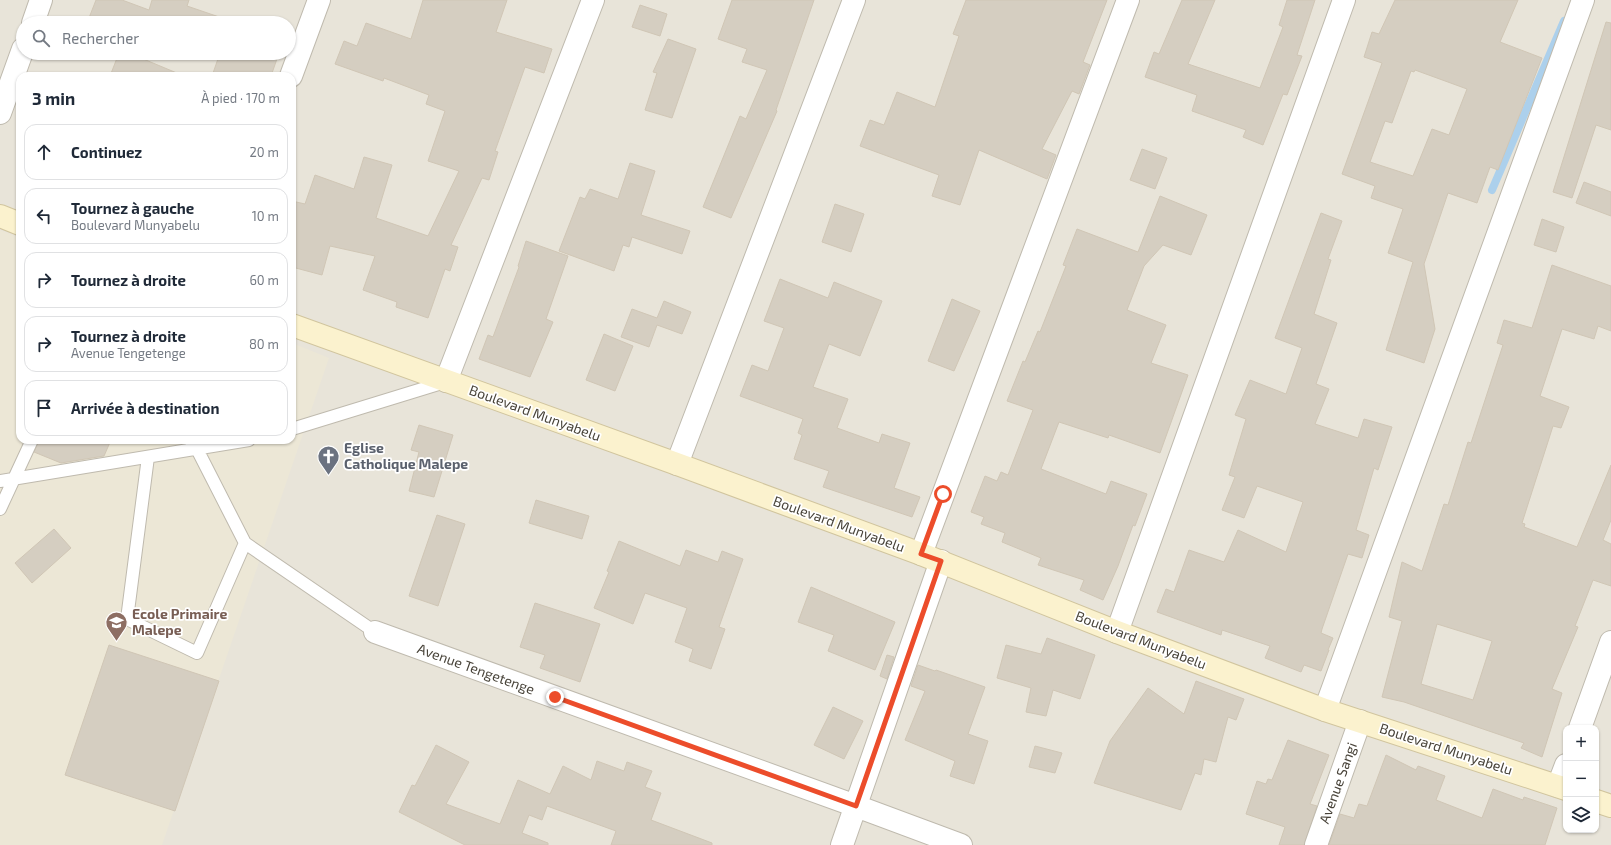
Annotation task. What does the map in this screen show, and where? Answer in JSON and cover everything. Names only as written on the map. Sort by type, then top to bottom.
[{"type":"street","points":[[35,16],[41,0]]},
{"type":"street","points":[[292,72],[319,0]]},
{"type":"street","points":[[446,381],[593,0]]},
{"type":"street","points":[[677,464],[854,0]]},
{"type":"street","points":[[921,554],[1128,0]]},
{"type":"street","points":[[1117,632],[1344,0]]},
{"type":"street","points":[[1325,710],[1582,0]]},
{"type":"street","points":[[0,113],[19,60]]},
{"type":"street","points":[[0,216],[16,222]]},
{"type":"street","name":"Boulevard Munyabelu","points":[[296,326],[941,561],[1117,632],[1325,710],[1562,788]]},
{"type":"street","points":[[842,845],[941,561]]},
{"type":"street","name":"Avenue Tengetenge","points":[[375,632],[961,845]]},
{"type":"street","points":[[1581,725],[1611,642]]},
{"type":"street","name":"Avenue Sangi","points":[[1316,845],[1360,721]]},
{"type":"street","points":[[1599,801],[1611,806]]},
{"type":"lane","points":[[296,428],[446,381]]},
{"type":"lane","points":[[0,509],[30,444]]},
{"type":"lane","points":[[0,481],[148,457],[193,444],[245,543],[375,632]]},
{"type":"lane","points":[[148,457],[127,619],[197,653],[245,543]]},
{"type":"shaded area","points":[[0,0],[1611,0],[1611,845],[0,845]]},
{"type":"shaded area","name":"Ecole Primaire Malepe","points":[[0,230],[16,236],[16,444],[296,444],[296,345],[329,358],[162,845],[0,845]]},
{"type":"building","points":[[96,0],[122,0],[149,10],[152,0],[189,0],[187,6],[216,16],[90,16]]},
{"type":"building","points":[[423,0],[507,0],[496,32],[552,49],[544,73],[525,67],[495,151],[498,152],[489,180],[482,178],[451,245],[458,247],[450,271],[445,269],[428,318],[396,307],[397,302],[363,290],[375,256],[330,246],[322,275],[296,268],[296,202],[305,204],[315,175],[354,189],[364,157],[392,165],[376,218],[428,236],[459,171],[428,161],[445,111],[426,104],[429,95],[384,78],[383,81],[335,64],[344,41],[357,46],[366,23],[411,39]]},
{"type":"building","points":[[732,0],[814,0],[776,110],[777,111],[731,218],[703,207],[740,116],[746,119],[767,70],[742,62],[747,49],[718,39]]},
{"type":"building","points":[[966,0],[1107,0],[1083,62],[1090,65],[1079,94],[1072,91],[1042,149],[1056,155],[1047,179],[979,150],[960,205],[932,196],[939,175],[860,146],[870,120],[884,125],[897,92],[935,107],[959,36],[953,34]]},
{"type":"building","points":[[1182,0],[1215,0],[1188,64],[1260,88],[1283,27],[1279,25],[1287,0],[1315,0],[1297,55],[1302,56],[1287,95],[1283,94],[1263,145],[1243,137],[1246,130],[1192,111],[1197,95],[1145,77],[1154,52],[1159,54]]},
{"type":"building","points":[[1395,0],[1518,0],[1500,42],[1542,58],[1498,170],[1490,167],[1477,203],[1448,193],[1424,264],[1435,329],[1424,363],[1386,350],[1413,262],[1388,253],[1403,209],[1371,198],[1375,186],[1342,174],[1382,63],[1364,57],[1372,32],[1379,34]],"holes":[[[1415,70],[1467,89],[1449,135],[1432,129],[1413,176],[1370,162],[1385,121],[1392,123],[1411,71],[1414,72]]]},
{"type":"building","points":[[640,5],[667,14],[660,36],[632,27]]},
{"type":"building","points":[[1606,22],[1611,23],[1611,130],[1596,125],[1572,198],[1553,192]]},
{"type":"building","points":[[668,39],[696,49],[672,118],[645,110],[657,73],[653,72]]},
{"type":"building","points":[[116,60],[146,60],[174,72],[112,72]]},
{"type":"building","points":[[218,60],[277,60],[272,72],[213,72]]},
{"type":"building","points":[[1142,149],[1167,158],[1155,189],[1130,180]]},
{"type":"building","points":[[630,163],[655,171],[641,215],[690,231],[682,254],[632,237],[629,247],[623,245],[614,271],[559,251],[580,197],[585,199],[590,189],[618,199]]},
{"type":"building","points":[[1584,182],[1611,192],[1611,216],[1576,203]]},
{"type":"building","points":[[1160,196],[1207,215],[1191,255],[1163,245],[1144,266],[1127,310],[1166,325],[1151,363],[1188,375],[1160,453],[1109,435],[1108,438],[1059,422],[1041,469],[1106,494],[1111,481],[1147,494],[1103,600],[1080,590],[1084,580],[1038,565],[1041,558],[1002,542],[1005,533],[981,524],[984,517],[971,512],[985,476],[997,481],[1001,472],[1008,475],[1033,410],[1007,401],[1023,361],[1025,362],[1038,331],[1040,332],[1066,266],[1063,265],[1077,229],[1138,252]]},
{"type":"building","points":[[835,204],[864,214],[851,252],[822,242]]},
{"type":"building","points":[[1321,213],[1342,221],[1328,259],[1331,260],[1314,314],[1337,323],[1316,384],[1329,389],[1315,424],[1358,438],[1364,419],[1392,427],[1378,470],[1374,468],[1356,530],[1369,535],[1362,558],[1348,554],[1322,629],[1321,633],[1333,638],[1329,650],[1321,671],[1304,665],[1301,672],[1265,658],[1270,646],[1222,630],[1221,635],[1157,612],[1166,589],[1174,592],[1189,550],[1224,562],[1238,530],[1286,552],[1303,502],[1257,486],[1244,518],[1222,510],[1235,477],[1229,475],[1246,419],[1235,415],[1250,380],[1286,394],[1302,348],[1275,338]]},
{"type":"building","points":[[1542,219],[1564,227],[1556,252],[1534,245]]},
{"type":"building","points":[[526,241],[568,256],[546,319],[553,322],[530,377],[479,359],[488,335],[493,337],[519,267],[518,266]]},
{"type":"building","points":[[1552,265],[1611,286],[1611,331],[1598,326],[1594,339],[1562,329],[1540,396],[1569,407],[1561,428],[1553,426],[1522,523],[1525,524],[1524,527],[1577,547],[1611,465],[1611,520],[1603,540],[1611,544],[1611,586],[1593,580],[1575,626],[1578,627],[1552,689],[1562,693],[1542,757],[1521,748],[1524,743],[1404,702],[1382,697],[1402,621],[1389,617],[1402,562],[1422,571],[1444,504],[1448,505],[1468,442],[1471,443],[1503,345],[1497,343],[1504,320],[1532,328]],"holes":[[[1437,624],[1492,641],[1473,700],[1421,684]]]},
{"type":"building","points":[[780,279],[828,298],[834,282],[882,301],[860,356],[829,344],[813,387],[848,399],[837,428],[879,443],[882,434],[910,443],[894,488],[920,497],[912,517],[823,487],[829,471],[794,459],[802,435],[798,433],[803,419],[740,396],[752,365],[768,371],[784,328],[764,321]]},
{"type":"building","points":[[952,299],[980,311],[954,371],[928,361]]},
{"type":"building","points":[[664,301],[691,312],[682,334],[657,325],[649,347],[621,337],[632,309],[657,318]]},
{"type":"building","points":[[604,334],[633,346],[615,391],[586,380]]},
{"type":"building","points":[[419,425],[453,435],[434,497],[409,491],[419,452],[411,450]]},
{"type":"building","points":[[37,444],[109,444],[104,456],[61,463],[34,452]]},
{"type":"building","points":[[536,500],[589,516],[582,539],[529,523]]},
{"type":"building","points":[[437,515],[465,524],[438,606],[409,596]]},
{"type":"building","points":[[54,529],[71,548],[32,583],[15,563]]},
{"type":"building","points":[[619,541],[680,566],[686,550],[718,562],[722,551],[743,559],[719,627],[725,629],[711,669],[689,661],[693,649],[675,642],[687,608],[645,593],[633,624],[594,608],[609,572],[607,571]]},
{"type":"building","points":[[811,587],[895,622],[875,670],[828,651],[834,635],[798,622]]},
{"type":"building","points":[[535,603],[600,624],[580,682],[540,668],[545,655],[520,647]]},
{"type":"building","points":[[1047,638],[1095,655],[1080,699],[1053,690],[1046,716],[1026,712],[1031,688],[997,678],[1006,645],[1041,654]]},
{"type":"building","points":[[109,645],[219,681],[175,811],[65,775]]},
{"type":"building","points":[[887,655],[894,657],[887,679],[880,676]]},
{"type":"building","points":[[918,665],[985,687],[968,734],[988,741],[974,784],[950,776],[955,761],[905,740],[925,691],[911,686]]},
{"type":"building","points":[[1196,681],[1244,699],[1236,720],[1228,717],[1216,762],[1204,759],[1201,775],[1195,773],[1181,810],[1094,783],[1110,741],[1148,688],[1184,714]]},
{"type":"building","points":[[833,707],[863,721],[844,759],[814,745]]},
{"type":"building","points":[[1288,740],[1329,755],[1310,804],[1317,806],[1304,845],[1279,845],[1285,827],[1246,814],[1257,781],[1266,784],[1268,779],[1272,780]]},
{"type":"building","points":[[436,745],[469,762],[446,804],[500,824],[518,780],[550,794],[563,766],[591,780],[597,761],[624,771],[627,762],[652,771],[645,787],[661,793],[651,820],[712,843],[712,845],[611,845],[616,831],[547,806],[542,820],[529,815],[522,833],[548,843],[548,845],[465,845],[399,812],[412,785],[415,786]]},
{"type":"building","points":[[1035,746],[1062,753],[1055,773],[1029,767]]},
{"type":"building","points":[[1386,755],[1416,770],[1418,766],[1445,776],[1436,800],[1482,818],[1493,789],[1523,800],[1524,797],[1557,808],[1545,845],[1329,845],[1340,814],[1354,818],[1359,804],[1367,806]]},
{"type":"waterway","points":[[1492,190],[1564,21]]},
{"type":"place","name":"Eglise Catholique Malepe","points":[[328,476]]},
{"type":"place","name":"Ecole Primaire Malepe","points":[[116,642]]},
{"type":"route","points":[[555,697],[856,806],[941,561],[921,554],[943,494]]}]
